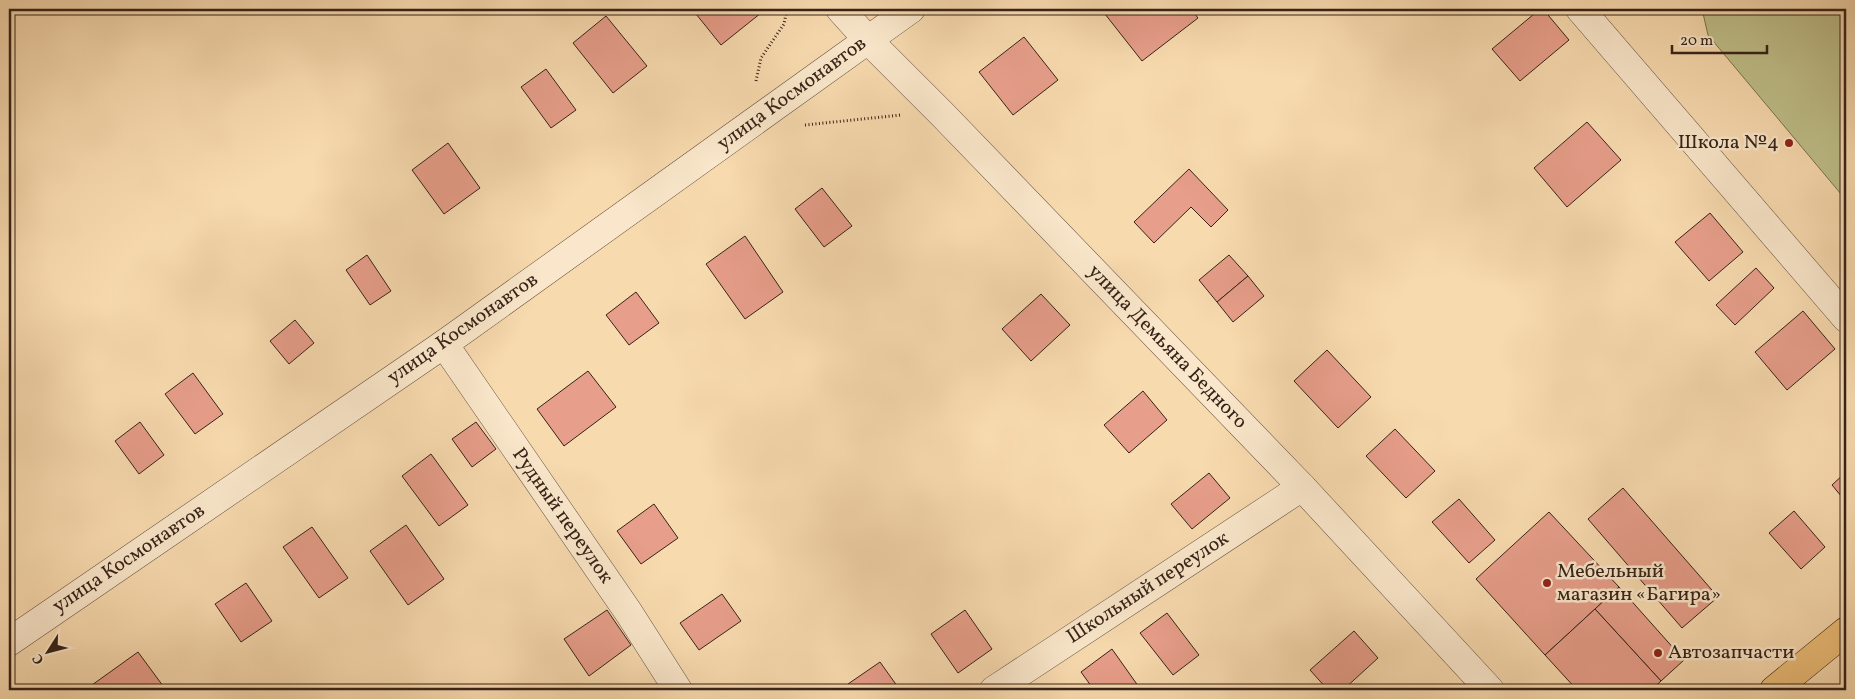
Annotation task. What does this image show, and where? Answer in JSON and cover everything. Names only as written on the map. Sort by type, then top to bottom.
[{"type":"main road","points":[[1774,690],[1846,631]]},
{"type":"street","name":"улица Демьяна Бедного","points":[[840,9],[1302,487],[1490,690]]},
{"type":"street","name":"улица Космонавтов","points":[[9,642],[444,344],[911,9]]},
{"type":"street","points":[[1580,9],[1846,318]]},
{"type":"street","name":"Рудный переулок","points":[[444,344],[629,613],[678,690]]},
{"type":"street","name":"Школьный переулок","points":[[994,690],[1302,487]]},
{"type":"path","points":[[763,115],[754,93],[760,58],[784,24],[787,9]]},
{"type":"path","points":[[805,125],[870,120],[899,115],[943,115]]},
{"type":"green space","points":[[1702,9],[1846,9],[1846,200],[1708,35]]},
{"type":"building","points":[[692,9],[766,9],[721,45]]},
{"type":"building","points":[[1101,9],[1191,9],[1198,18],[1142,61]]},
{"type":"building","points":[[1540,9],[1543,9],[1569,40],[1520,81],[1492,49]]},
{"type":"building","points":[[606,16],[647,66],[613,93],[573,43]]},
{"type":"building","points":[[1024,37],[1058,80],[1013,115],[979,72]]},
{"type":"building","points":[[546,69],[576,110],[551,128],[521,87]]},
{"type":"building","points":[[1587,122],[1621,160],[1567,207],[1534,168]]},
{"type":"building","points":[[448,143],[480,188],[444,214],[412,170]]},
{"type":"building","points":[[1189,169],[1228,210],[1211,227],[1191,207],[1154,243],[1134,222]]},
{"type":"building","points":[[822,188],[852,226],[824,247],[795,209]]},
{"type":"building","points":[[1710,213],[1743,252],[1709,281],[1675,242]]},
{"type":"building","points":[[745,236],[783,292],[745,319],[706,264]]},
{"type":"building","points":[[367,255],[391,291],[370,305],[346,270]]},
{"type":"building","points":[[1229,255],[1248,276],[1217,302],[1199,280]]},
{"type":"building","points":[[1756,268],[1774,288],[1735,325],[1716,305]]},
{"type":"building","points":[[1248,276],[1264,296],[1233,322],[1217,302]]},
{"type":"building","points":[[636,292],[659,323],[629,345],[606,315]]},
{"type":"building","points":[[1041,294],[1070,325],[1031,361],[1002,329]]},
{"type":"building","points":[[1803,311],[1835,349],[1787,390],[1755,352]]},
{"type":"building","points":[[295,320],[314,343],[289,364],[270,341]]},
{"type":"building","points":[[1327,350],[1371,397],[1338,428],[1294,381]]},
{"type":"building","points":[[588,371],[616,407],[564,446],[537,409]]},
{"type":"building","points":[[193,373],[223,414],[195,434],[165,394]]},
{"type":"building","points":[[1143,391],[1167,420],[1129,453],[1104,425]]},
{"type":"building","points":[[140,422],[164,455],[139,474],[115,441]]},
{"type":"building","points":[[476,422],[496,449],[472,467],[452,439]]},
{"type":"building","points":[[1395,429],[1435,471],[1406,498],[1366,456]]},
{"type":"building","points":[[431,454],[468,505],[439,526],[402,476]]},
{"type":"building","points":[[1846,472],[1846,502],[1832,485]]},
{"type":"building","points":[[1209,473],[1230,498],[1192,529],[1171,504]]},
{"type":"building","points":[[1623,488],[1718,597],[1682,628],[1588,519]]},
{"type":"building","points":[[1459,499],[1495,540],[1469,563],[1432,522]]},
{"type":"building","points":[[654,504],[678,538],[641,564],[617,531]]},
{"type":"building","points":[[1794,511],[1825,547],[1801,569],[1769,533]]},
{"type":"building","name":"Мебельный магазин «Багира»","points":[[1549,512],[1619,587],[1545,655],[1476,579]]},
{"type":"building","points":[[406,525],[444,579],[408,605],[370,551]]},
{"type":"building","points":[[312,527],[348,578],[319,598],[283,547]]},
{"type":"building","points":[[246,583],[272,621],[241,642],[215,604]]},
{"type":"building","points":[[1619,587],[1684,660],[1661,681],[1595,609]]},
{"type":"building","points":[[722,594],[741,621],[699,650],[680,623]]},
{"type":"building","points":[[1595,609],[1661,681],[1651,690],[1577,690],[1545,655]]},
{"type":"building","points":[[607,610],[631,645],[589,676],[564,639]]},
{"type":"building","points":[[965,610],[992,649],[958,673],[931,634]]},
{"type":"building","points":[[1167,613],[1199,655],[1173,675],[1140,633]]},
{"type":"building","points":[[1354,631],[1378,658],[1343,690],[1328,690],[1310,670]]},
{"type":"building","points":[[1112,649],[1141,690],[1094,690],[1081,672]]},
{"type":"building","points":[[138,652],[166,690],[85,690]]},
{"type":"building","points":[[880,662],[900,690],[852,690],[848,684]]},
{"type":"place","name":"Школа №4","points":[[1789,143]]},
{"type":"place","name":"Мебельный магазин «Багира»","points":[[1547,583]]},
{"type":"place","name":"Автозапчасти","points":[[1658,653]]}]
